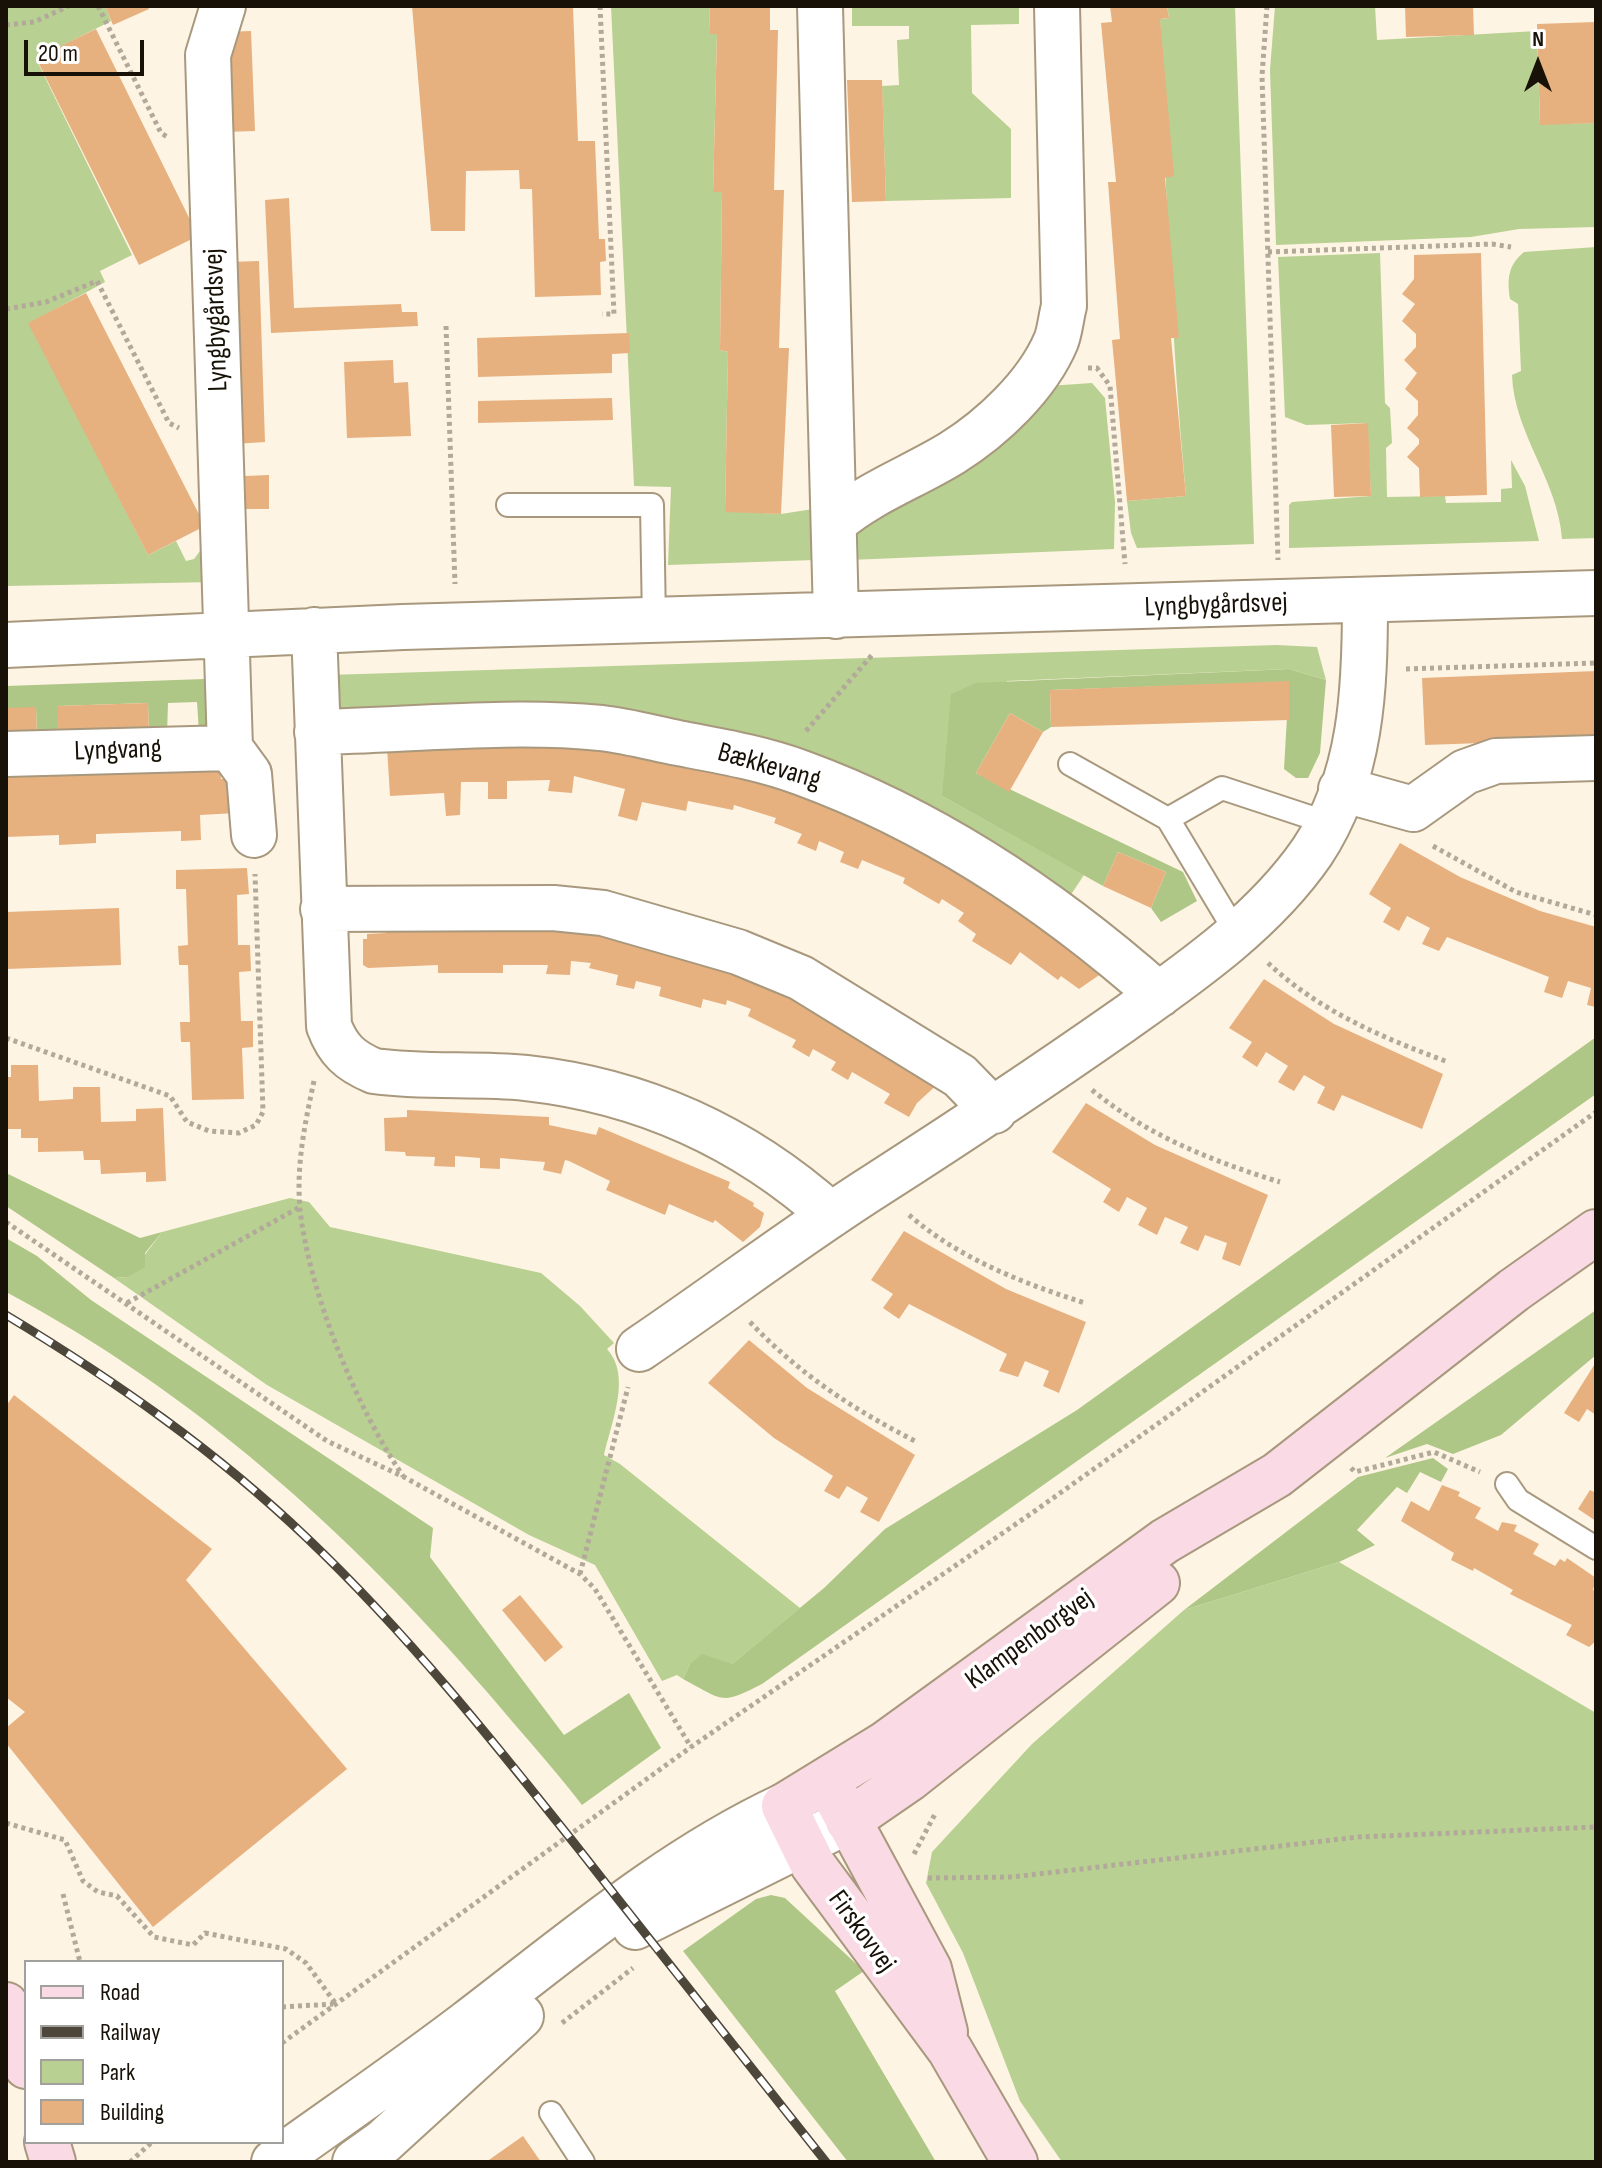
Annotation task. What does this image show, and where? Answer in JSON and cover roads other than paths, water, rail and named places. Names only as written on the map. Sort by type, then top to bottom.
[{"type":"street","name":"Lyngbygårdsvej","points":[[223,6],[208,55],[228,636]]},
{"type":"street","points":[[820,6],[836,521],[854,616]]},
{"type":"street","points":[[836,521],[864,498],[953,452],[999,416],[1039,370],[1056,341],[1064,306],[1057,6]]},
{"type":"street","name":"Lyngbygårdsvej","points":[[6,645],[314,630],[1128,609],[1596,593]]},
{"type":"street","points":[[639,1349],[831,1215],[994,1111],[1159,995],[1237,934],[1293,876],[1334,806],[1357,735],[1365,670],[1365,602]]},
{"type":"street","points":[[314,630],[329,1026],[336,1044],[351,1060],[374,1071],[529,1079],[576,1086],[675,1115],[721,1134],[764,1160],[831,1215]]},
{"type":"street","points":[[228,636],[230,748],[249,774],[254,835]]},
{"type":"street","name":"Bækkevang","points":[[317,732],[557,726],[603,728],[802,772],[928,828],[976,856],[1090,934],[1159,995]]},
{"type":"street","name":"Lyngvang","points":[[6,754],[230,748]]},
{"type":"street","points":[[1334,806],[1413,809],[1465,772],[1496,761],[1596,758]]},
{"type":"street","points":[[323,909],[553,908],[603,913],[738,952],[801,978],[960,1076],[994,1111]]},
{"type":"street","name":"Klampenborgvej","points":[[784,1806],[828,1782],[1165,1541],[1277,1475],[1514,1290],[1596,1232]]},
{"type":"street","name":"Klampenborgvej","points":[[848,1821],[909,1779],[1133,1601],[1230,1530],[1277,1475]]},
{"type":"street","name":"Firskovvej","points":[[828,1782],[929,1969],[950,2050]]},
{"type":"street","points":[[274,2162],[467,2023],[542,1961],[740,1826],[784,1806]]},
{"type":"street","name":"Firskovvej","points":[[784,1806],[802,1846],[892,1976],[950,2050],[1015,2162]]},
{"type":"street","points":[[355,2162],[615,1937],[706,1889],[802,1846],[848,1821]]},
{"type":"street","points":[[6,2005],[24,2060]]},
{"type":"lane","points":[[508,505],[652,505],[654,622]]},
{"type":"lane","points":[[1070,764],[1168,819],[1237,934]]},
{"type":"lane","points":[[1168,819],[1222,788],[1334,806]]},
{"type":"lane","points":[[1507,1484],[1518,1500],[1596,1548]]},
{"type":"lane","points":[[551,2113],[583,2162]]},
{"type":"railway","points":[[6,1315],[125,1391],[200,1446],[307,1538],[380,1611],[481,1728],[826,2162]]}]
